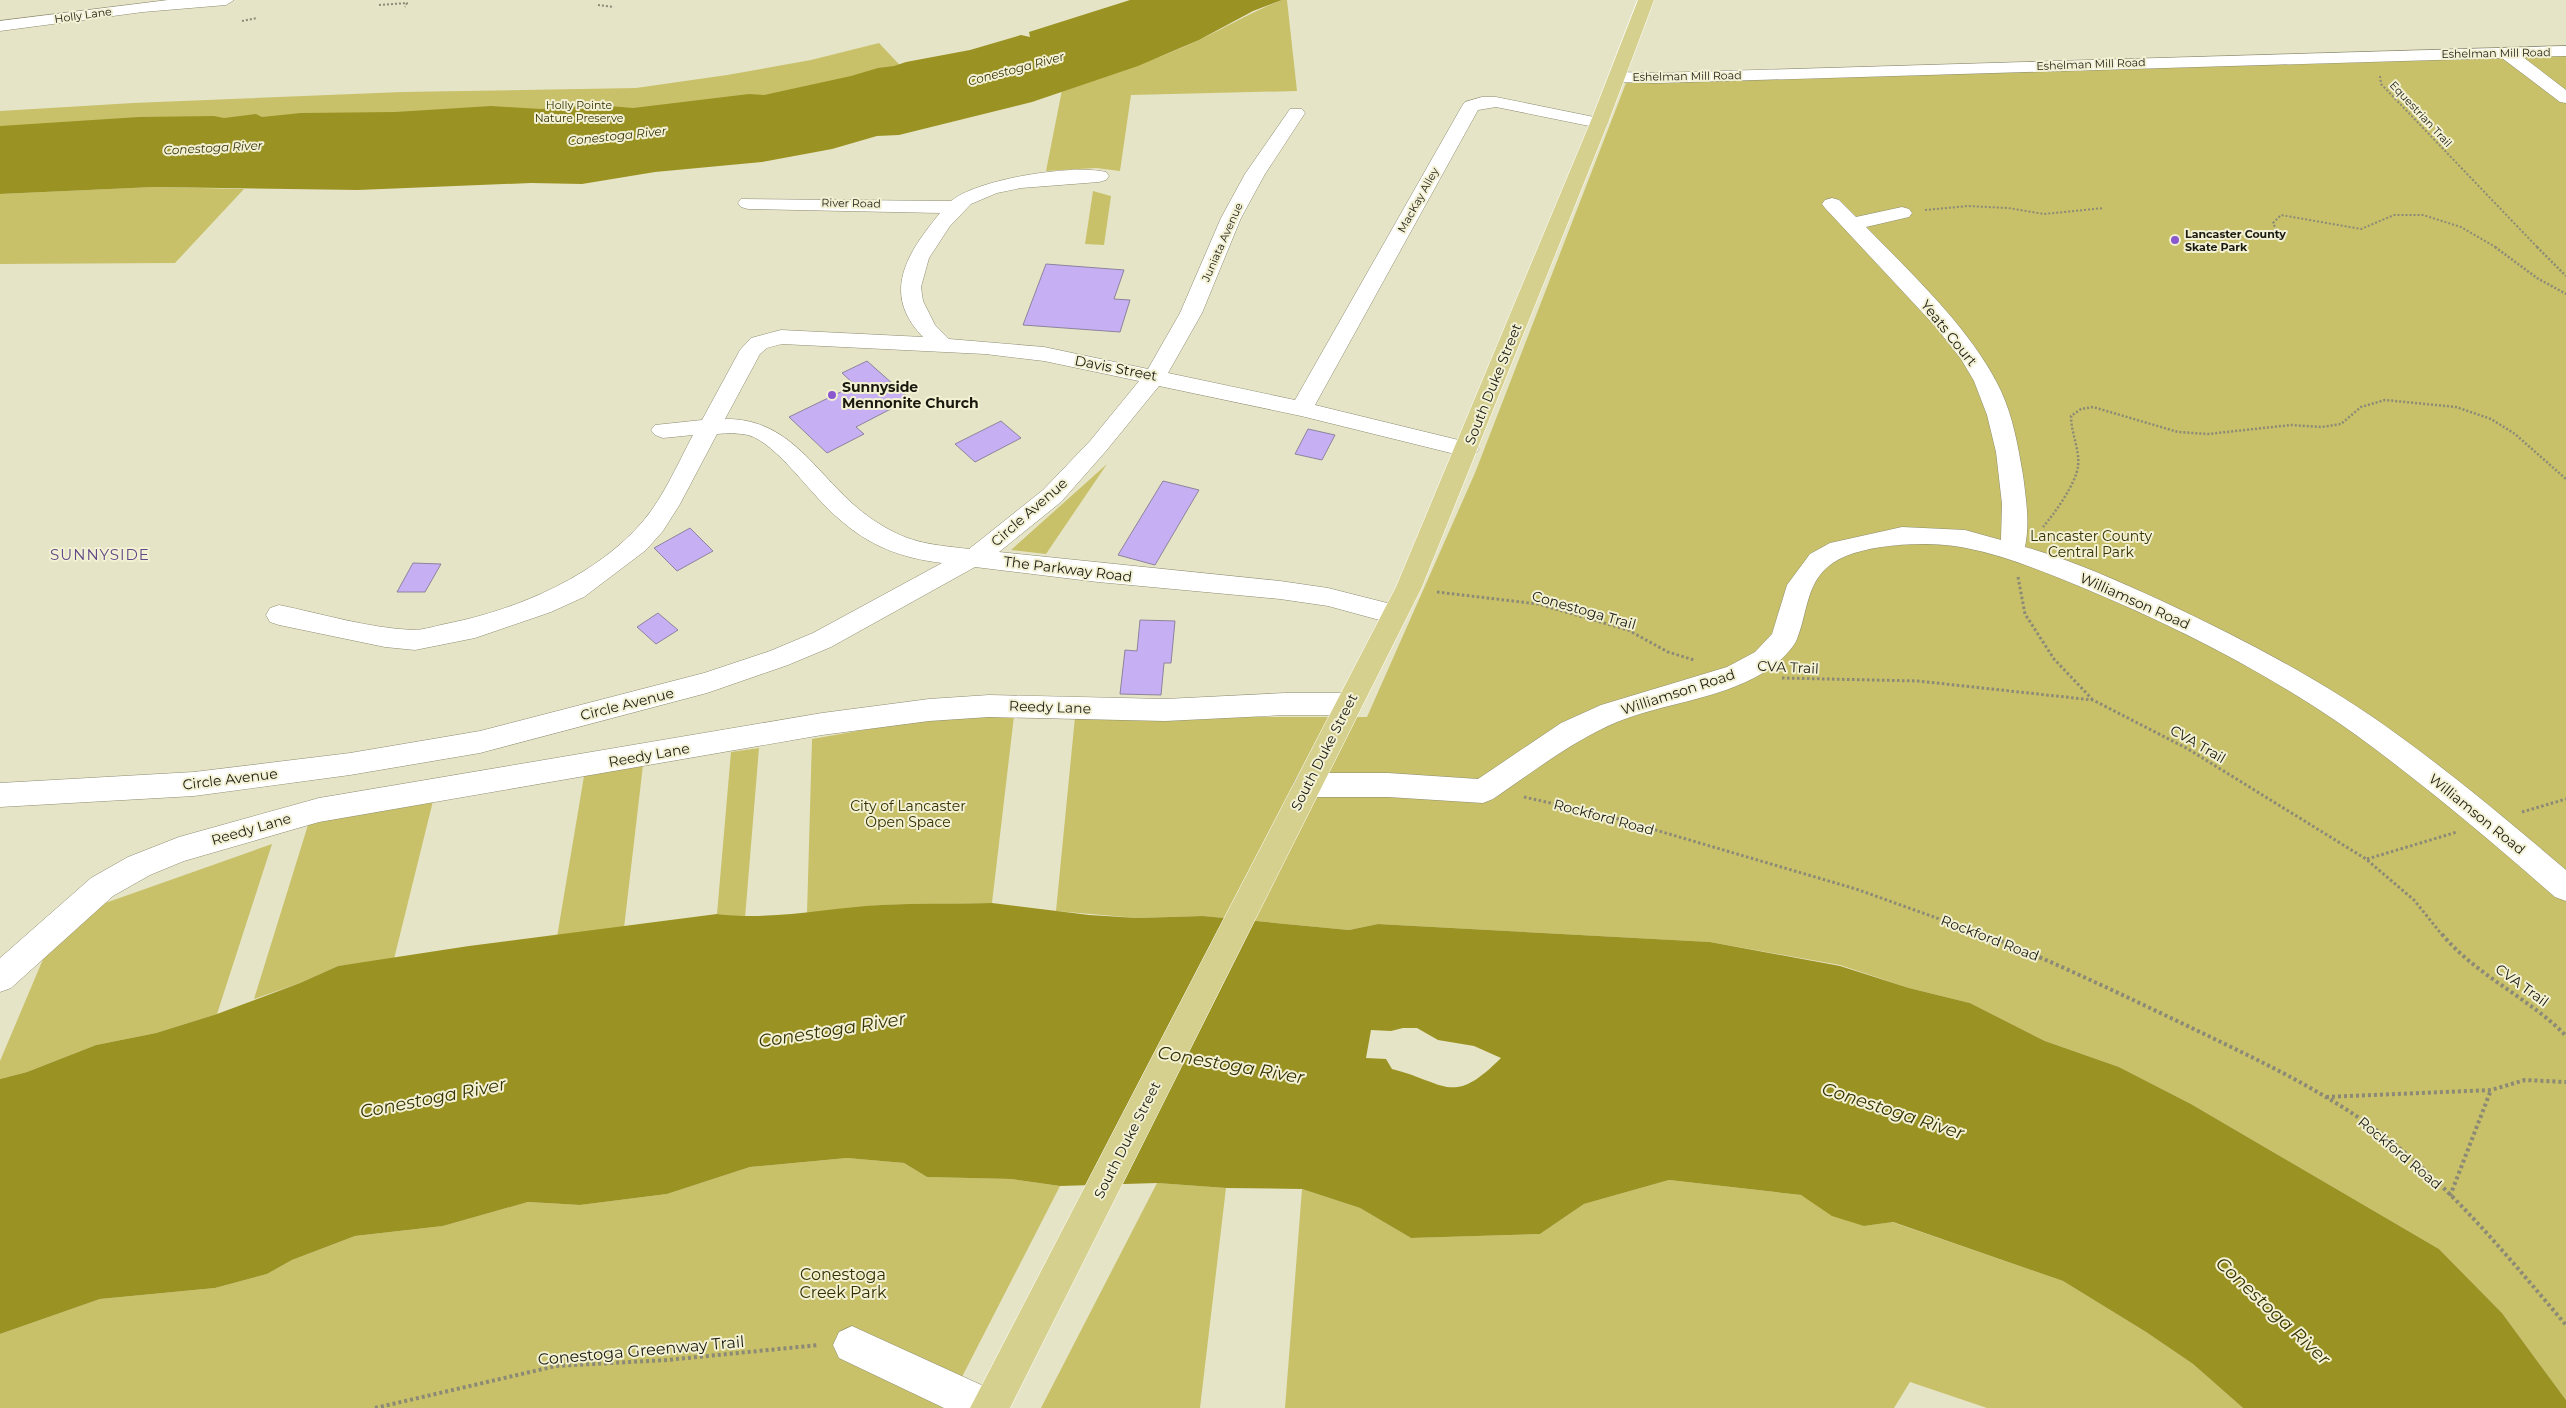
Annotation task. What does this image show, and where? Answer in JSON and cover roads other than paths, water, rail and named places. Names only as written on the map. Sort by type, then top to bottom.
[{"type":"main road","name":"South Duke Street","points":[[988,1408],[1060,1274],[1409,587],[1467,449],[1548,243],[1599,122],[1646,0]]},
{"type":"street","name":"Holly Lane","points":[[0,26],[134,8],[226,0]]},
{"type":"street","name":"Eshelman Mill Road","points":[[1617,76],[1676,77],[2566,51]]},
{"type":"street","points":[[2506,53],[2565,97]]},
{"type":"street","name":"MacKay Alley","points":[[1302,408],[1471,106],[1482,102],[1496,102],[1599,122]]},
{"type":"street","name":"Juniata Avenue","points":[[1155,376],[1191,313],[1231,218],[1250,183],[1296,113]]},
{"type":"street","points":[[942,344],[927,332],[914,309],[909,293],[910,279],[915,264],[932,235],[955,207],[974,195],[1013,183],[1099,176]]},
{"type":"street","name":"River Road","points":[[748,203],[955,207]]},
{"type":"street","name":"Yeats Court","points":[[1832,204],[1944,323],[1969,354],[1985,380],[1998,414],[2010,465],[2016,506],[2016,537],[2012,551]]},
{"type":"street","points":[[1852,224],[1902,213]]},
{"type":"street","name":"Davis Street","points":[[710,428],[751,350],[759,343],[780,337],[942,344],[1044,354],[1302,408],[1467,449]]},
{"type":"street","name":"Circle Avenue","points":[[0,795],[194,784],[350,764],[480,742],[707,683],[779,658],[822,640],[990,546],[1052,496],[1098,446],[1155,376]]},
{"type":"street","name":"The Parkway Road","points":[[663,430],[710,428],[730,425],[752,428],[769,435],[840,507],[887,542],[913,551],[1098,573],[1280,590],[1328,597],[1394,614]]},
{"type":"street","points":[[279,615],[385,637],[415,640],[476,628],[542,605],[575,590],[637,544],[654,525],[671,498],[710,428]]},
{"type":"street","name":"Williamson Road","points":[[1307,785],[1388,785],[1483,791],[1571,731],[1611,713],[1736,675],[1764,659],[1784,638],[1796,592],[1819,560],[1840,549],[1902,536],[1964,539],[2012,551],[2123,594],[2198,630],[2301,686],[2387,742],[2489,822],[2566,888]]},
{"type":"street","name":"Reedy Lane","points":[[0,978],[102,887],[139,866],[179,850],[319,810],[622,760],[822,724],[929,710],[997,706],[1165,710],[1285,704],[1348,704]]},
{"type":"street","points":[[852,1344],[988,1408]]},
{"type":"water","name":"Conestoga River","points":[[1130,0],[1282,0],[1253,11],[1199,40],[1138,66],[1032,102],[899,135],[877,136],[832,149],[762,162],[655,172],[582,184],[531,183],[358,190],[154,187],[0,194],[0,126],[139,117],[214,116],[224,118],[256,114],[262,117],[301,113],[395,112],[491,106],[541,109],[597,105],[633,108],[749,94],[764,95],[851,76],[878,68],[970,50],[1021,35],[1030,37],[1029,32]]},
{"type":"water","name":"Conestoga River","points":[[992,903],[1089,915],[1137,918],[1203,916],[1349,930],[1378,924],[1710,942],[1840,966],[1909,988],[1970,1003],[2045,1041],[2119,1067],[2191,1104],[2439,1249],[2502,1313],[2566,1400],[2566,1408],[2243,1408],[2193,1364],[2146,1332],[2063,1281],[1893,1222],[1864,1226],[1832,1216],[1801,1195],[1669,1180],[1584,1204],[1540,1234],[1411,1238],[1360,1208],[1302,1189],[1226,1188],[1157,1183],[1060,1186],[1011,1179],[927,1177],[904,1163],[847,1158],[750,1167],[667,1194],[580,1205],[528,1202],[443,1226],[355,1236],[292,1260],[267,1274],[215,1288],[100,1299],[0,1334],[0,1079],[27,1072],[96,1045],[156,1033],[217,1014],[300,983],[338,966],[469,946],[717,914],[758,916],[881,905]],"holes":[[[1403,1028],[1417,1028],[1438,1040],[1474,1046],[1501,1058],[1485,1073],[1459,1087],[1438,1085],[1392,1069],[1386,1059],[1366,1058],[1371,1030],[1391,1031]]]},
{"type":"place","name":"Lancaster County Skate Park","points":[[2175,240]]},
{"type":"place","name":"Sunnyside Mennonite Church","points":[[832,395]]},
{"type":"district","name":"SUNNYSIDE","points":[[100,555]]},
{"type":"park label","name":"Holly Pointe Nature Preserve","points":[[579,111]]},
{"type":"park label","name":"Lancaster County Central Park","points":[[2091,544]]},
{"type":"park label","name":"City of Lancaster Open Space","points":[[908,814]]},
{"type":"park label","name":"Conestoga Creek Park","points":[[843,1283]]}]
